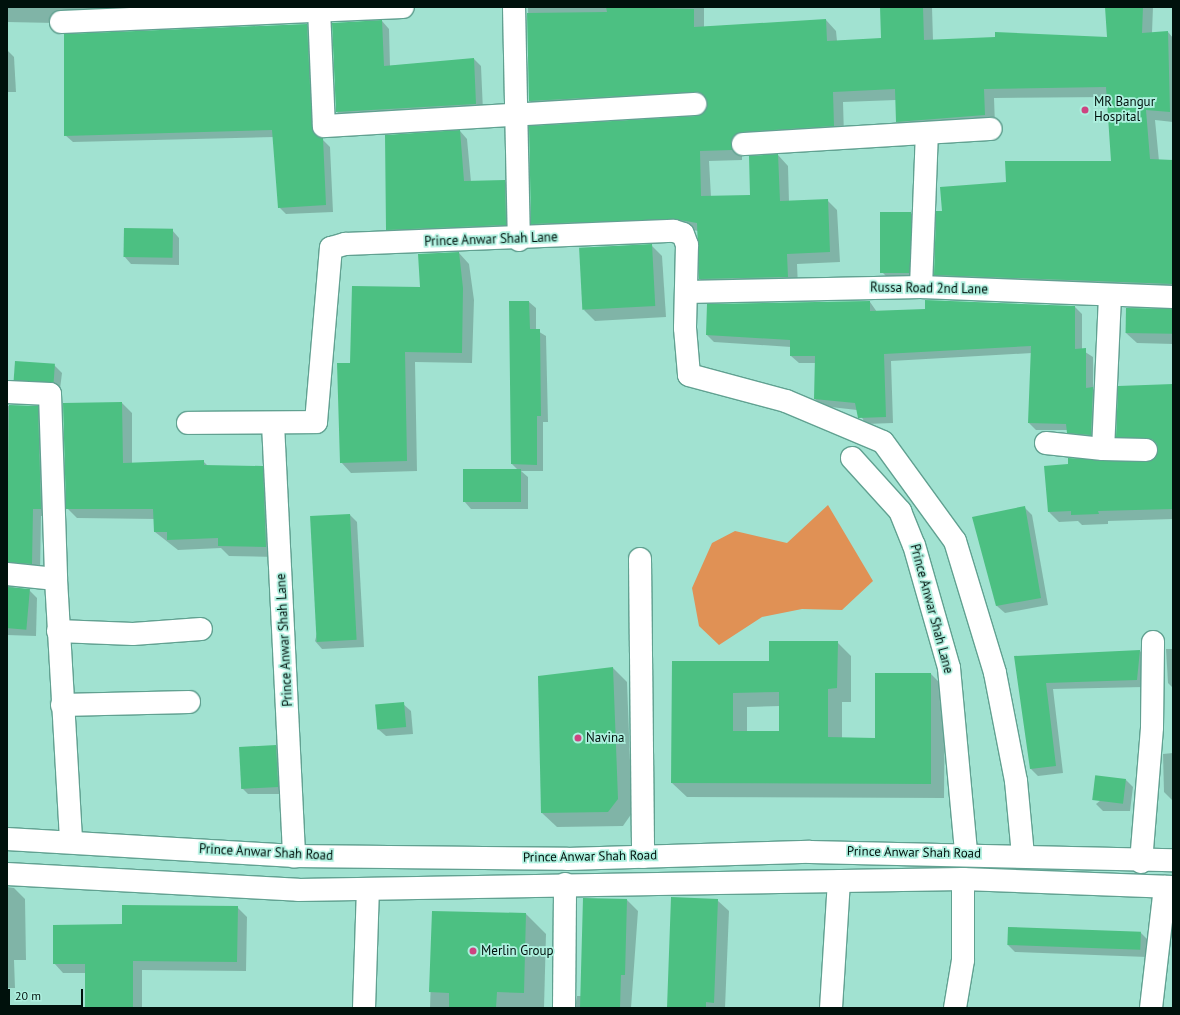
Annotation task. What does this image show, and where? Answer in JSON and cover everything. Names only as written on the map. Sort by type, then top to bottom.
[{"type":"street","points":[[61,22],[319,9],[403,7]]},
{"type":"street","points":[[514,7],[515,115],[519,240]]},
{"type":"street","points":[[319,9],[324,126],[696,104]]},
{"type":"street","points":[[743,144],[991,129]]},
{"type":"street","points":[[921,287],[927,133]]},
{"type":"street","name":"Prince Anwar Shah Lane","points":[[282,888],[287,856],[272,424],[316,422],[331,248],[345,244],[519,240],[674,231],[683,234],[687,245],[686,292],[689,376],[786,401],[883,442],[955,541],[995,673],[1016,781],[1023,855]]},
{"type":"street","name":"Russa Road 2nd Lane","points":[[686,292],[921,287],[1110,296],[1173,297]]},
{"type":"street","points":[[1103,449],[1110,296]]},
{"type":"street","points":[[7,392],[50,394],[58,632],[71,842]]},
{"type":"street","points":[[188,423],[272,424]]},
{"type":"street","points":[[1046,443],[1103,449],[1146,450]]},
{"type":"street","name":"Prince Anwar Shah Lane","points":[[852,458],[900,511],[916,552],[949,668],[966,853]]},
{"type":"street","points":[[640,559],[643,856]]},
{"type":"street","points":[[7,574],[56,579]]},
{"type":"street","points":[[58,632],[133,634],[201,629]]},
{"type":"street","points":[[1141,862],[1152,727],[1153,642]]},
{"type":"street","points":[[62,706],[189,702]]},
{"type":"street","name":"Prince Anwar Shah Road","points":[[7,839],[287,856],[643,856],[810,852],[966,853],[1141,862],[1173,860]]},
{"type":"street","name":"Prince Anwar Shah Road","points":[[7,874],[282,888],[368,889],[565,884],[963,879],[1169,887]]},
{"type":"street","points":[[955,1008],[962,960],[963,879]]},
{"type":"street","points":[[831,1008],[839,881]]},
{"type":"street","points":[[564,1008],[565,884]]},
{"type":"street","points":[[1151,1008],[1169,887]]},
{"type":"street","points":[[364,1008],[368,889]]},
{"type":"shaded area","points":[[828,505],[873,581],[842,610],[802,609],[762,617],[719,645],[699,626],[692,588],[712,543],[735,531],[787,543]]},
{"type":"building","points":[[606,7],[694,9],[694,27],[826,19],[827,41],[881,38],[880,7],[923,7],[924,40],[995,37],[995,32],[1107,37],[1105,7],[1143,7],[1142,33],[1168,31],[1170,112],[1146,110],[1150,159],[1173,160],[1173,284],[934,275],[936,211],[942,211],[940,187],[1006,182],[1005,161],[1111,161],[1106,87],[984,89],[985,115],[896,122],[895,89],[833,92],[834,126],[742,132],[732,138],[732,150],[700,151],[701,196],[750,195],[749,156],[778,154],[780,201],[828,199],[830,252],[787,254],[788,277],[699,279],[697,223],[674,219],[531,224],[529,126],[696,116],[706,109],[705,97],[694,92],[529,101],[527,13],[607,12]]},
{"type":"building","points":[[382,20],[384,66],[474,58],[476,104],[336,112],[332,23]]},
{"type":"building","points":[[307,24],[312,127],[314,133],[323,138],[326,205],[278,208],[272,130],[64,136],[64,34]]},
{"type":"building","points":[[460,130],[464,181],[505,180],[506,225],[386,230],[385,135]]},
{"type":"building","points":[[880,212],[911,212],[911,273],[880,273]]},
{"type":"building","points":[[124,228],[173,229],[172,258],[123,257]]},
{"type":"building","points":[[652,244],[655,306],[582,310],[579,248]]},
{"type":"building","points":[[459,252],[463,288],[462,353],[405,352],[407,461],[340,463],[337,363],[350,363],[352,286],[420,287],[418,254]]},
{"type":"building","points":[[925,300],[1075,306],[1075,349],[1086,348],[1086,388],[1093,387],[1091,435],[1067,433],[1066,424],[1028,423],[1031,346],[884,354],[886,417],[858,418],[855,403],[814,399],[815,356],[790,356],[790,340],[706,335],[707,304],[870,301],[870,311],[925,309]]},
{"type":"building","points":[[509,301],[529,301],[530,329],[540,329],[541,416],[537,416],[537,465],[511,464]]},
{"type":"building","points":[[1126,308],[1173,309],[1173,334],[1126,333]]},
{"type":"building","points":[[15,361],[55,364],[54,383],[14,380]]},
{"type":"building","points":[[1173,384],[1173,509],[1098,511],[1099,514],[1071,515],[1071,511],[1048,512],[1044,466],[1068,464],[1068,458],[1146,462],[1156,457],[1157,444],[1152,439],[1116,437],[1118,386]]},
{"type":"building","points":[[122,402],[123,463],[204,460],[204,465],[263,466],[266,547],[218,546],[218,538],[167,540],[167,532],[154,532],[153,509],[66,509],[63,403]]},
{"type":"building","points":[[9,405],[38,406],[41,509],[33,509],[32,564],[7,562]]},
{"type":"building","points":[[463,469],[521,469],[521,502],[463,502]]},
{"type":"building","points":[[1025,506],[1041,598],[996,606],[972,517]]},
{"type":"building","points":[[350,514],[357,640],[317,642],[310,516]]},
{"type":"building","points":[[7,587],[30,589],[26,630],[7,628]]},
{"type":"building","points":[[769,641],[838,641],[837,688],[828,689],[828,737],[875,738],[875,673],[931,673],[931,784],[671,783],[672,661],[769,661]],"holes":[[[779,692],[779,731],[733,731],[733,693]]]},
{"type":"building","points":[[1140,650],[1137,680],[1046,683],[1056,766],[1030,769],[1014,656]]},
{"type":"building","name":"Navina","points":[[613,667],[618,799],[608,812],[541,813],[538,676]]},
{"type":"building","points":[[404,702],[406,727],[377,729],[375,705]]},
{"type":"building","points":[[276,745],[278,787],[241,789],[239,747]]},
{"type":"building","points":[[1095,775],[1126,779],[1123,804],[1092,800]]},
{"type":"building","points":[[671,897],[718,899],[714,1003],[706,1002],[706,1008],[667,1008]]},
{"type":"building","points":[[583,898],[627,899],[625,975],[621,975],[620,1008],[580,1008]]},
{"type":"building","points":[[122,905],[238,906],[237,962],[133,961],[133,1008],[85,1008],[85,964],[53,964],[53,925],[122,924]]},
{"type":"building","name":"Merlin Group","points":[[432,911],[526,913],[524,993],[497,992],[496,1008],[449,1008],[449,993],[429,992]]},
{"type":"building","points":[[1008,927],[1141,932],[1140,950],[1007,945]]},
{"type":"place","name":"MR Bangur Hospital","points":[[1085,110]]},
{"type":"place","name":"Navina","points":[[578,738]]},
{"type":"place","name":"Merlin Group","points":[[473,951]]}]
